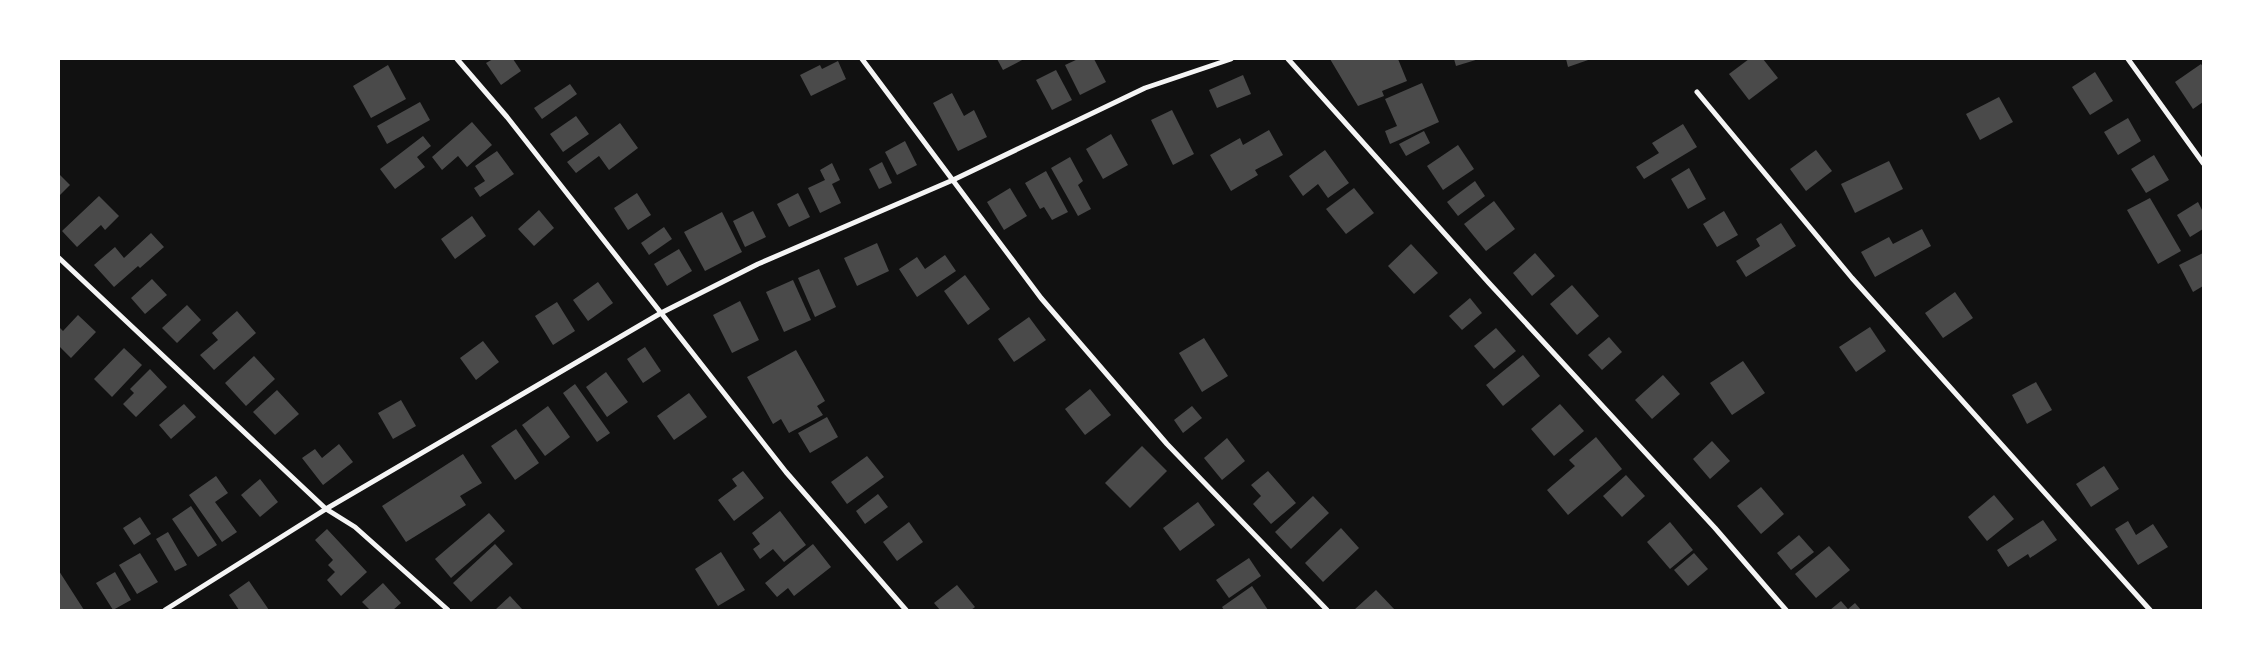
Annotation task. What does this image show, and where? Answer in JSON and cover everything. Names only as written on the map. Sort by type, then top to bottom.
[{"type":"street","points":[[457,59],[507,117],[786,472],[906,610]]},
{"type":"street","points":[[862,59],[1041,298],[1167,444],[1327,610]]},
{"type":"street","points":[[165,610],[326,509],[661,313],[758,264],[953,180],[1146,88],[1231,59]]},
{"type":"street","points":[[1288,59],[1489,283],[1715,528],[1786,610]]},
{"type":"street","points":[[2128,59],[2203,163]]},
{"type":"street","points":[[1697,92],[1852,278],[2150,610]]},
{"type":"street","points":[[59,258],[326,509],[355,527],[448,610]]},
{"type":"building","points":[[493,59],[513,59],[521,71],[501,85],[486,63]]},
{"type":"building","points":[[997,59],[1024,59],[1003,70]]},
{"type":"building","points":[[1078,59],[1094,59],[1106,82],[1080,95],[1065,65]]},
{"type":"building","points":[[1330,59],[1398,59],[1407,81],[1382,91],[1384,96],[1358,106]]},
{"type":"building","points":[[1454,59],[1479,59],[1456,66]]},
{"type":"building","points":[[1566,59],[1591,59],[1568,67]]},
{"type":"building","points":[[1749,59],[1763,59],[1778,78],[1749,100],[1729,74]]},
{"type":"building","points":[[838,61],[846,79],[811,96],[800,75],[820,65],[822,69]]},
{"type":"building","points":[[2201,64],[2203,67],[2203,102],[2193,109],[2175,82]]},
{"type":"building","points":[[388,65],[406,99],[371,118],[353,86]]},
{"type":"building","points":[[1056,70],[1072,100],[1052,110],[1036,80]]},
{"type":"building","points":[[2095,72],[2113,101],[2090,115],[2072,87]]},
{"type":"building","points":[[1243,75],[1251,94],[1217,108],[1209,90]]},
{"type":"building","points":[[1422,83],[1439,122],[1390,144],[1385,131],[1397,126],[1385,99]]},
{"type":"building","points":[[570,84],[577,94],[542,119],[534,108]]},
{"type":"building","points":[[952,93],[964,116],[974,110],[987,137],[958,151],[933,103]]},
{"type":"building","points":[[1999,97],[2013,122],[1980,140],[1966,114]]},
{"type":"building","points":[[420,102],[430,120],[387,144],[377,126]]},
{"type":"building","points":[[1172,110],[1194,154],[1173,165],[1151,120]]},
{"type":"building","points":[[576,116],[589,134],[563,152],[550,134]]},
{"type":"building","points":[[2128,118],[2141,141],[2118,155],[2104,132]]},
{"type":"building","points":[[472,122],[492,145],[467,167],[458,156],[442,170],[432,157]]},
{"type":"building","points":[[620,123],[638,148],[609,170],[599,156],[576,173],[567,162]]},
{"type":"building","points":[[1683,124],[1697,147],[1644,179],[1636,167],[1659,153],[1652,143]]},
{"type":"building","points":[[1269,130],[1283,155],[1255,170],[1258,175],[1231,191],[1210,155],[1240,138],[1243,145]]},
{"type":"building","points":[[1424,131],[1430,143],[1406,156],[1399,144]]},
{"type":"building","points":[[1111,134],[1128,165],[1103,179],[1086,149]]},
{"type":"building","points":[[423,136],[431,146],[417,157],[425,167],[395,189],[380,169]]},
{"type":"building","points":[[905,141],[917,165],[897,175],[885,152]]},
{"type":"building","points":[[1458,145],[1474,169],[1443,190],[1427,166]]},
{"type":"building","points":[[1325,150],[1349,183],[1328,198],[1318,184],[1303,196],[1289,176]]},
{"type":"building","points":[[1816,150],[1832,171],[1806,191],[1790,169]]},
{"type":"building","points":[[497,151],[514,174],[480,197],[474,188],[485,181],[475,166]]},
{"type":"building","points":[[2154,155],[2169,180],[2146,193],[2131,169]]},
{"type":"building","points":[[1070,157],[1083,181],[1078,185],[1091,209],[1078,216],[1051,168]]},
{"type":"building","points":[[1889,161],[1903,189],[1855,213],[1841,184]]},
{"type":"building","points":[[882,162],[892,183],[879,189],[869,169]]},
{"type":"building","points":[[832,163],[840,180],[832,184],[841,203],[820,213],[808,188],[825,180],[820,170]]},
{"type":"building","points":[[1689,168],[1706,199],[1688,209],[1671,179]]},
{"type":"building","points":[[1046,171],[1068,212],[1052,220],[1044,207],[1040,209],[1025,183]]},
{"type":"building","points":[[59,174],[70,185],[59,196]]},
{"type":"building","points":[[1475,181],[1485,196],[1458,216],[1447,202]]},
{"type":"building","points":[[1010,188],[1027,216],[1004,230],[987,202]]},
{"type":"building","points":[[1354,188],[1374,213],[1346,234],[1326,209]]},
{"type":"building","points":[[637,193],[651,215],[628,230],[614,208]]},
{"type":"building","points":[[798,193],[810,217],[789,227],[777,204]]},
{"type":"building","points":[[99,196],[119,216],[105,230],[101,225],[77,247],[62,231]]},
{"type":"building","points":[[2150,198],[2181,251],[2158,264],[2127,210]]},
{"type":"building","points":[[1494,201],[1515,229],[1486,251],[1464,224]]},
{"type":"building","points":[[2198,202],[2203,212],[2203,229],[2190,237],[2177,215]]},
{"type":"building","points":[[539,210],[554,228],[534,246],[518,229]]},
{"type":"building","points":[[753,211],[766,237],[745,247],[733,221]]},
{"type":"building","points":[[1724,211],[1738,235],[1717,247],[1703,224]]},
{"type":"building","points":[[722,212],[742,252],[705,271],[684,232]]},
{"type":"building","points":[[472,216],[486,236],[455,259],[441,239]]},
{"type":"building","points":[[1781,223],[1796,246],[1746,277],[1736,261],[1760,246],[1756,239]]},
{"type":"building","points":[[664,227],[672,239],[649,255],[641,243]]},
{"type":"building","points":[[1922,229],[1931,246],[1875,277],[1861,252],[1889,237],[1893,244]]},
{"type":"building","points":[[151,233],[164,247],[114,287],[94,265],[115,247],[124,258]]},
{"type":"building","points":[[877,243],[889,271],[857,286],[844,258]]},
{"type":"building","points":[[1411,244],[1438,273],[1414,294],[1388,266]]},
{"type":"building","points":[[679,249],[692,271],[667,286],[654,264]]},
{"type":"building","points":[[1535,253],[1555,276],[1532,296],[1513,273]]},
{"type":"building","points":[[2203,253],[2203,286],[2193,292],[2179,265]]},
{"type":"building","points":[[945,255],[956,271],[917,297],[899,269],[917,257],[925,269]]},
{"type":"building","points":[[819,269],[836,307],[815,317],[798,278]]},
{"type":"building","points":[[965,275],[990,309],[968,325],[944,291]]},
{"type":"building","points":[[152,279],[167,295],[145,314],[131,298]]},
{"type":"building","points":[[793,280],[811,320],[784,332],[766,292]]},
{"type":"building","points":[[598,282],[613,303],[588,321],[573,300]]},
{"type":"building","points":[[1572,285],[1599,316],[1577,335],[1550,304]]},
{"type":"building","points":[[1955,292],[1973,318],[1943,338],[1925,313]]},
{"type":"building","points":[[1470,298],[1482,313],[1462,330],[1449,316]]},
{"type":"building","points":[[740,301],[759,340],[732,353],[713,315]]},
{"type":"building","points":[[557,302],[575,331],[553,345],[535,316]]},
{"type":"building","points":[[187,305],[201,320],[177,343],[162,328]]},
{"type":"building","points":[[237,311],[256,333],[214,370],[200,355],[218,340],[212,333]]},
{"type":"building","points":[[78,315],[96,332],[71,358],[59,346],[59,327],[63,331]]},
{"type":"building","points":[[1029,317],[1046,340],[1014,362],[998,339]]},
{"type":"building","points":[[1870,327],[1886,351],[1856,372],[1839,347]]},
{"type":"building","points":[[1496,328],[1516,351],[1494,369],[1474,346]]},
{"type":"building","points":[[1609,337],[1622,352],[1602,370],[1588,355]]},
{"type":"building","points":[[1204,338],[1228,376],[1202,392],[1179,353]]},
{"type":"building","points":[[483,341],[499,362],[476,380],[460,358]]},
{"type":"building","points":[[645,347],[661,371],[643,383],[627,359]]},
{"type":"building","points":[[124,348],[142,365],[112,397],[94,379]]},
{"type":"building","points":[[796,350],[825,401],[817,406],[823,415],[789,433],[781,419],[773,424],[747,377]]},
{"type":"building","points":[[1523,355],[1540,376],[1503,406],[1486,385]]},
{"type":"building","points":[[254,356],[275,379],[246,406],[225,383]]},
{"type":"building","points":[[1743,361],[1765,393],[1732,415],[1710,383]]},
{"type":"building","points":[[150,369],[167,387],[136,417],[123,404],[134,393],[130,389]]},
{"type":"building","points":[[606,372],[628,402],[607,417],[586,387]]},
{"type":"building","points":[[1663,375],[1680,394],[1652,419],[1635,400]]},
{"type":"building","points":[[2036,382],[2052,410],[2027,424],[2012,395]]},
{"type":"building","points":[[575,384],[610,433],[597,442],[563,393]]},
{"type":"building","points":[[1090,389],[1111,415],[1085,435],[1065,409]]},
{"type":"building","points":[[277,390],[299,414],[275,435],[253,412]]},
{"type":"building","points":[[689,393],[707,417],[674,440],[657,416]]},
{"type":"building","points":[[401,400],[416,426],[393,439],[378,413]]},
{"type":"building","points":[[184,404],[196,417],[171,439],[159,425]]},
{"type":"building","points":[[1560,404],[1584,431],[1554,456],[1531,429]]},
{"type":"building","points":[[548,406],[570,437],[545,456],[522,425]]},
{"type":"building","points":[[1192,406],[1202,418],[1183,433],[1174,420]]},
{"type":"building","points":[[827,417],[838,437],[810,453],[798,433]]},
{"type":"building","points":[[516,429],[539,463],[515,480],[491,446]]},
{"type":"building","points":[[1596,437],[1622,469],[1568,515],[1547,490],[1575,466],[1569,460]]},
{"type":"building","points":[[1227,438],[1245,461],[1222,480],[1204,458]]},
{"type":"building","points":[[1712,441],[1730,461],[1710,479],[1693,459]]},
{"type":"building","points":[[339,444],[353,462],[323,485],[302,458],[315,449],[322,458]]},
{"type":"building","points":[[1142,446],[1167,471],[1130,508],[1105,483]]},
{"type":"building","points":[[463,454],[482,483],[460,496],[466,505],[406,542],[382,506]]},
{"type":"building","points":[[867,456],[884,477],[847,504],[831,482]]},
{"type":"building","points":[[2104,466],[2119,489],[2091,507],[2076,484]]},
{"type":"building","points":[[743,471],[764,498],[734,521],[718,500],[737,486],[732,479]]},
{"type":"building","points":[[1268,471],[1296,503],[1271,524],[1253,504],[1261,496],[1251,485]]},
{"type":"building","points":[[1626,475],[1645,496],[1622,517],[1603,496]]},
{"type":"building","points":[[216,476],[228,493],[215,502],[237,532],[222,542],[189,495]]},
{"type":"building","points":[[260,479],[278,502],[260,517],[241,495]]},
{"type":"building","points":[[1761,487],[1784,514],[1761,534],[1737,506]]},
{"type":"building","points":[[878,494],[888,507],[865,524],[856,511]]},
{"type":"building","points":[[1994,495],[2014,519],[1987,541],[1968,517]]},
{"type":"building","points":[[1313,496],[1329,513],[1291,549],[1275,532]]},
{"type":"building","points":[[1198,502],[1215,525],[1180,551],[1163,528]]},
{"type":"building","points":[[191,506],[217,545],[198,557],[172,519]]},
{"type":"building","points":[[780,511],[806,545],[784,562],[773,549],[760,559],[753,549],[760,544],[752,533]]},
{"type":"building","points":[[489,513],[505,531],[451,578],[435,559]]},
{"type":"building","points":[[140,517],[151,534],[134,545],[123,528]]},
{"type":"building","points":[[2043,520],[2057,540],[2030,558],[2028,554],[2008,567],[1997,550]]},
{"type":"building","points":[[2128,521],[2136,535],[2153,524],[2168,547],[2138,565],[2115,529]]},
{"type":"building","points":[[909,522],[923,542],[897,561],[883,542]]},
{"type":"building","points":[[1670,522],[1693,550],[1670,569],[1647,542]]},
{"type":"building","points":[[1341,528],[1359,548],[1323,582],[1305,563]]},
{"type":"building","points":[[327,529],[367,572],[341,596],[327,580],[335,572],[328,565],[333,560],[315,540]]},
{"type":"building","points":[[168,532],[187,565],[175,571],[156,539]]},
{"type":"building","points":[[1799,535],[1814,552],[1791,570],[1777,553]]},
{"type":"building","points":[[495,544],[513,564],[471,602],[453,583]]},
{"type":"building","points":[[813,544],[831,567],[794,596],[788,588],[777,597],[765,583]]},
{"type":"building","points":[[1829,546],[1850,570],[1816,598],[1795,574]]},
{"type":"building","points":[[721,552],[745,590],[718,606],[695,569]]},
{"type":"building","points":[[140,553],[158,582],[137,594],[119,565]]},
{"type":"building","points":[[1694,553],[1708,569],[1688,586],[1674,570]]},
{"type":"building","points":[[1249,558],[1261,576],[1229,598],[1216,580]]},
{"type":"building","points":[[59,571],[84,610],[59,610]]},
{"type":"building","points":[[115,572],[131,600],[113,610],[96,583]]},
{"type":"building","points":[[249,581],[269,610],[239,610],[229,595]]},
{"type":"building","points":[[383,583],[401,603],[393,610],[370,610],[362,602]]},
{"type":"building","points":[[957,585],[975,607],[971,610],[940,610],[934,603]]},
{"type":"building","points":[[1252,586],[1268,610],[1224,610],[1222,607]]},
{"type":"building","points":[[1376,590],[1395,610],[1354,610]]},
{"type":"building","points":[[510,596],[522,609],[495,610]]},
{"type":"building","points":[[1841,601],[1848,609],[1855,603],[1861,610],[1830,610]]}]
